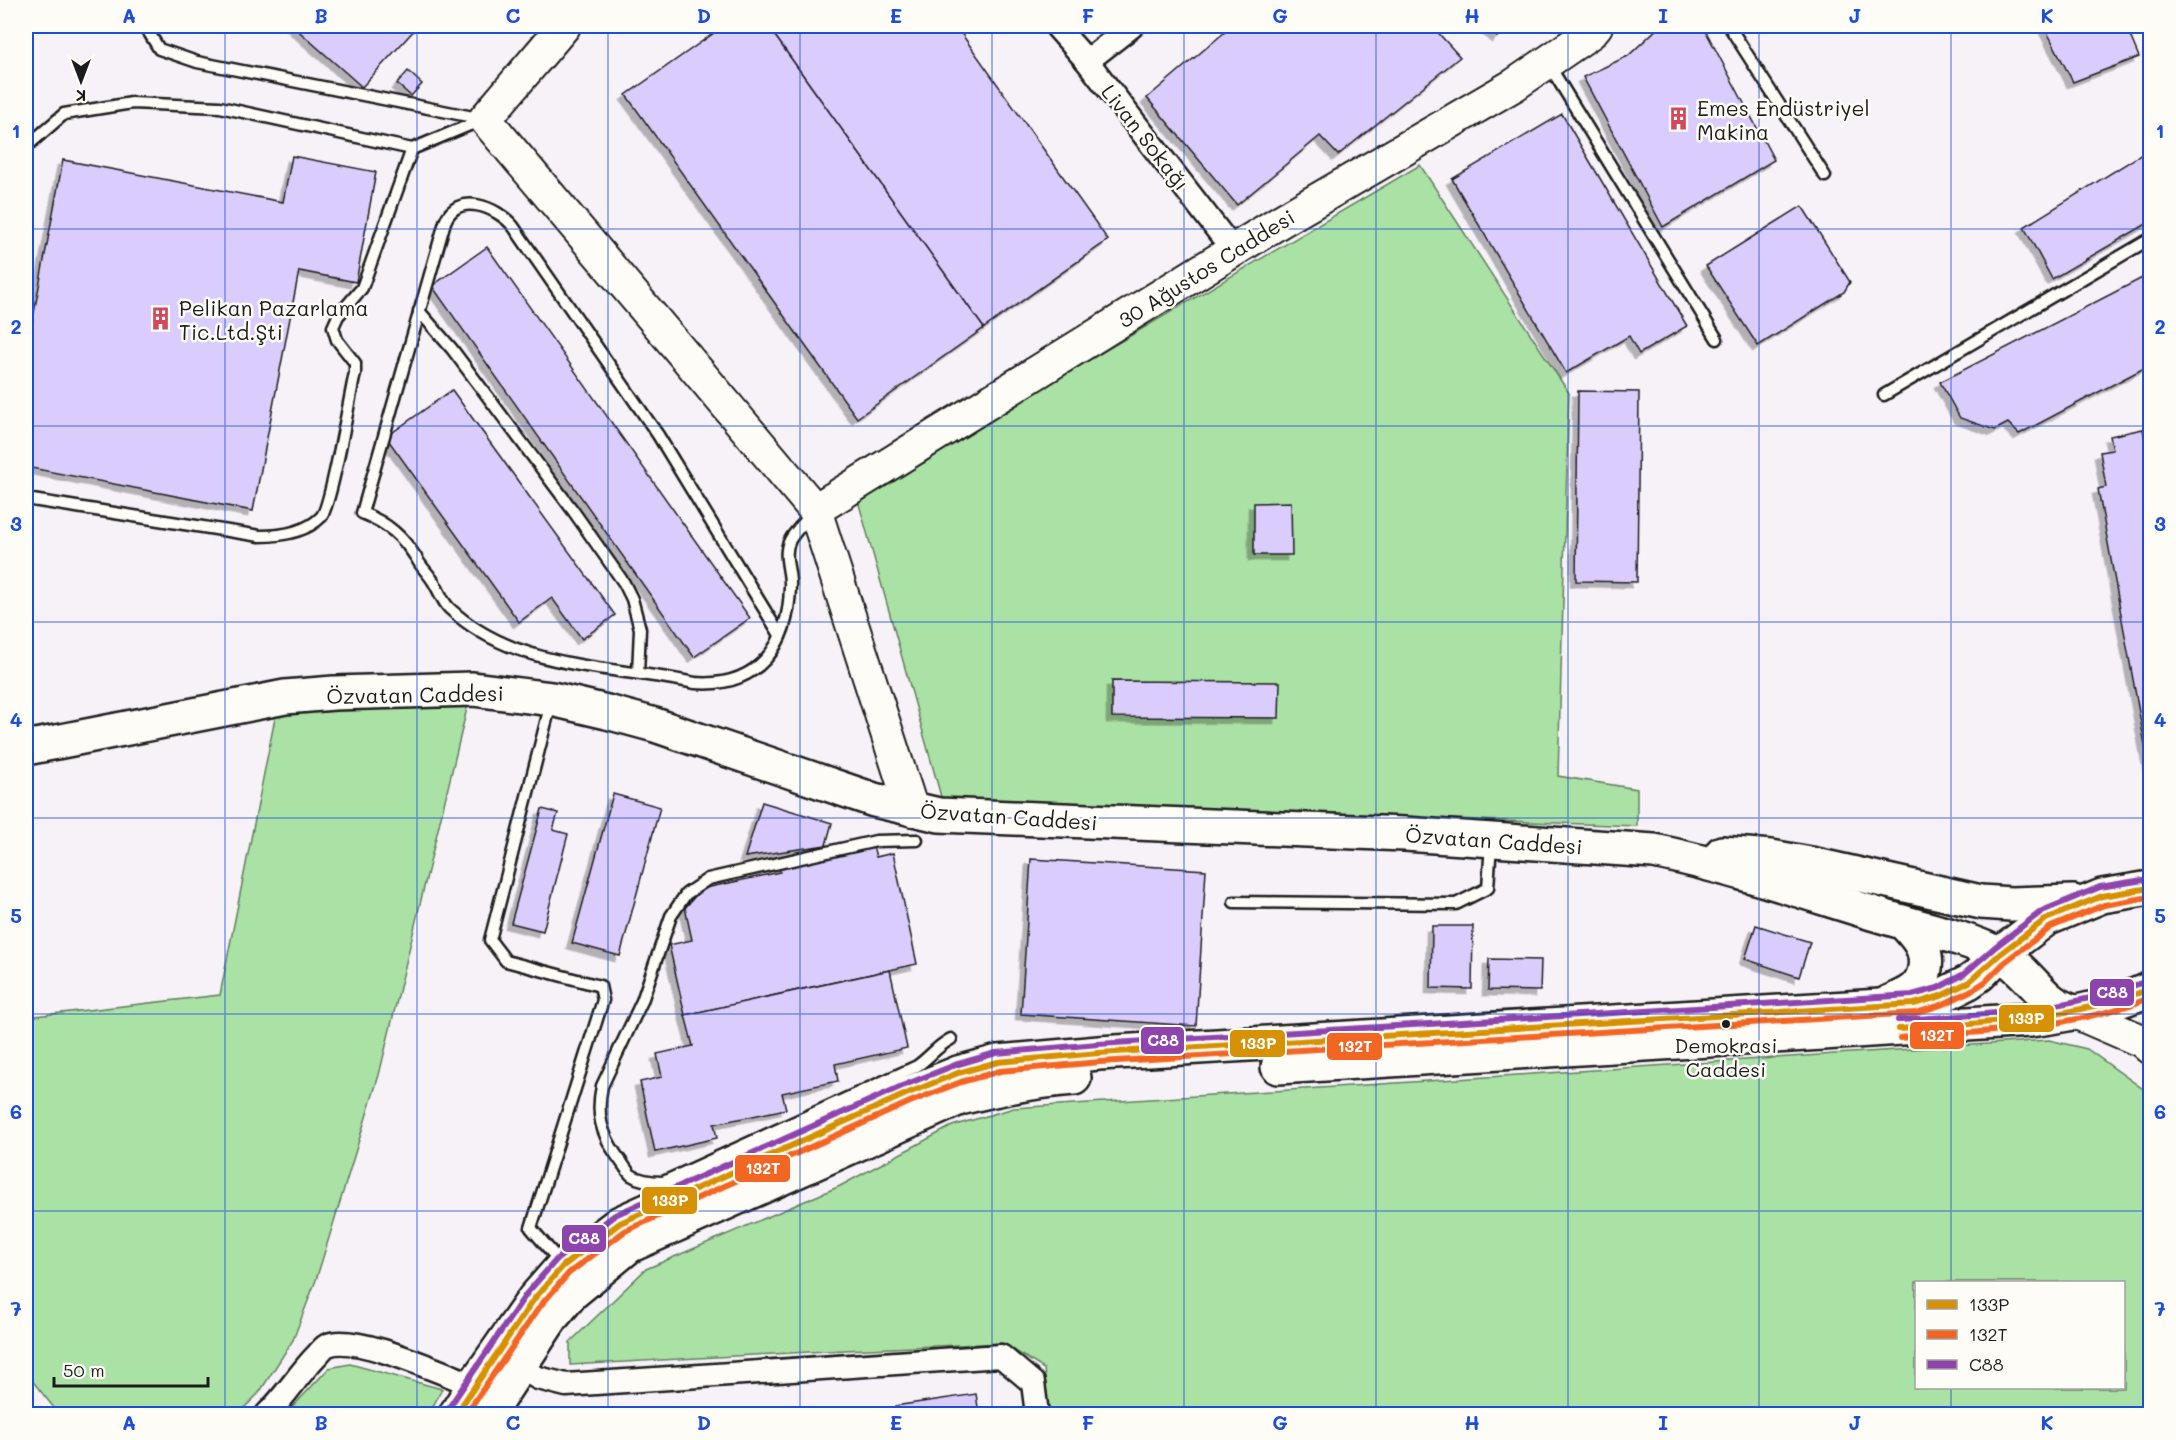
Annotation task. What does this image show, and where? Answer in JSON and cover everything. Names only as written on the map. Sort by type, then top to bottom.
[{"type":"main road","name":"Özvatan Caddesi","points":[[26,748],[285,697],[334,693],[473,689],[552,699],[655,725],[831,786],[914,825],[939,815],[1405,834],[1654,851],[1690,859],[1904,922],[2000,954]]},
{"type":"main road","points":[[1654,851],[1771,857],[1982,902],[2011,904],[2093,899],[2151,888]]},
{"type":"main road","points":[[456,1414],[534,1299],[563,1266],[620,1223],[906,1094],[958,1073],[998,1062],[1099,1053],[1914,1004],[1941,996],[1969,982],[2000,954],[2046,919],[2093,899],[2136,902],[2151,914]]},
{"type":"main road","points":[[2033,982],[2029,962],[2032,941],[2046,919]]},
{"type":"main road","points":[[1884,1005],[1915,989],[1922,979],[1925,968],[1924,949],[1904,922]]},
{"type":"main road","points":[[2000,954],[2050,1000],[2077,1013]]},
{"type":"main road","points":[[488,1414],[552,1317],[572,1293],[629,1246],[922,1114],[960,1098],[997,1088],[1039,1080],[1094,1076],[1265,1068],[2031,1020],[2077,1013],[2121,1002],[2151,991]]},
{"type":"street","points":[[564,26],[485,119],[815,510],[914,825]]},
{"type":"street","name":"Livan Sokağı","points":[[1056,26],[1087,61],[1233,250]]},
{"type":"street","points":[[1087,61],[1132,26]]},
{"type":"street","name":"30 Ağustos Caddesi","points":[[815,510],[1233,250],[1514,85],[1590,33],[1596,26]]},
{"type":"street","points":[[2146,1045],[2138,1018],[2145,998],[2151,991]]},
{"type":"street","points":[[2077,1013],[2146,1045]]},
{"type":"street","points":[[267,1414],[279,1402],[303,1369],[327,1345],[349,1342],[373,1348],[474,1385]]},
{"type":"street","points":[[518,1366],[538,1378],[566,1385],[1002,1356],[1033,1383],[1037,1414]]},
{"type":"lane","points":[[145,26],[159,49],[197,62],[485,119]]},
{"type":"lane","points":[[1729,26],[1825,176]]},
{"type":"lane","points":[[1548,62],[1717,339]]},
{"type":"lane","points":[[26,147],[64,114],[132,103],[220,107],[412,149],[485,119]]},
{"type":"lane","points":[[26,499],[260,536],[292,533],[306,527],[323,515],[330,493],[355,373],[355,363],[337,340],[333,327],[338,316],[362,288],[412,149]]},
{"type":"lane","points":[[780,635],[658,435],[506,218],[488,207],[478,205],[461,206],[451,212],[445,222],[362,513],[386,524],[396,532],[432,579],[448,608],[505,645],[543,658],[695,683],[733,681],[752,672],[774,650],[780,635],[789,603],[791,583],[787,561],[790,540],[815,510]]},
{"type":"lane","points":[[1884,395],[2151,239]]},
{"type":"lane","points":[[419,311],[452,349],[624,583],[635,607],[640,629],[638,673]]},
{"type":"lane","points":[[552,699],[490,940],[506,961],[600,986],[603,1000],[531,1228],[563,1266]]},
{"type":"lane","points":[[914,825],[876,841],[708,879],[686,894],[671,916],[642,1001],[602,1086],[599,1100],[600,1124],[608,1143],[630,1174],[644,1180],[663,1182],[917,1066],[941,1044],[951,1039]]},
{"type":"lane","points":[[1234,902],[1456,904],[1488,888],[1491,840]]},
{"type":"green space","points":[[1420,165],[1569,393],[1558,776],[1637,789],[1637,826],[942,800],[857,497]]},
{"type":"green space","points":[[469,700],[379,1075],[316,1280],[293,1340],[259,1393],[238,1414],[59,1414],[26,1373],[26,1017],[220,995],[276,713]]},
{"type":"green space","points":[[2049,1040],[2087,1049],[2150,1094],[2150,1414],[1049,1414],[1044,1369],[1003,1343],[570,1365],[570,1342],[646,1269],[840,1186],[952,1126],[1014,1108]]},
{"type":"green space","points":[[350,1364],[442,1389],[429,1414],[286,1414],[329,1368]]},
{"type":"building","points":[[293,26],[418,26],[362,87]]},
{"type":"building","points":[[724,26],[768,26],[984,328],[857,418],[626,95]]},
{"type":"building","points":[[768,26],[956,26],[1108,240],[984,328]]},
{"type":"building","points":[[1232,26],[1432,26],[1460,57],[1338,155],[1320,136],[1237,205],[1147,98]]},
{"type":"building","points":[[1485,26],[1508,26],[1497,37]]},
{"type":"building","name":"Emes Endüstriyel Makina","points":[[1660,26],[1703,26],[1774,160],[1663,227],[1583,77],[1628,56]]},
{"type":"building","points":[[2044,26],[2126,26],[2139,57],[2073,82]]},
{"type":"building","points":[[408,71],[422,84],[411,96],[397,84]]},
{"type":"building","points":[[1562,114],[1687,326],[1639,354],[1629,336],[1566,373],[1452,179]]},
{"type":"building","points":[[2150,149],[2150,222],[2052,279],[2024,227]]},
{"type":"building","name":"Pelikan Pazarlama Tic.Ltd.Şti","points":[[292,156],[376,172],[356,282],[299,271],[253,511],[26,467],[26,355],[63,160],[283,202]]},
{"type":"building","points":[[1802,206],[1850,282],[1844,292],[1758,346],[1706,266]]},
{"type":"building","points":[[487,247],[750,618],[694,657],[432,286]]},
{"type":"building","points":[[2150,274],[2150,365],[2019,434],[2008,423],[1995,430],[1960,418],[1940,382]]},
{"type":"building","points":[[452,390],[615,615],[582,639],[552,598],[519,622],[386,437]]},
{"type":"building","points":[[1578,391],[1639,392],[1637,582],[1576,581]]},
{"type":"building","points":[[2143,429],[2150,471],[2150,772],[2098,489],[2106,487],[2100,452],[2113,450],[2110,436]]},
{"type":"building","points":[[1291,502],[1292,555],[1254,555],[1254,503]]},
{"type":"building","points":[[1112,681],[1280,682],[1279,718],[1112,717]]},
{"type":"building","points":[[613,794],[660,807],[620,956],[572,943]]},
{"type":"building","points":[[762,802],[832,823],[826,845],[745,857]]},
{"type":"building","points":[[542,809],[558,813],[553,830],[568,834],[543,931],[511,923]]},
{"type":"building","points":[[873,846],[876,857],[893,853],[917,964],[685,1015],[669,945],[692,940],[685,908],[701,889],[780,872],[779,867]]},
{"type":"building","points":[[1031,859],[1206,870],[1196,1026],[1021,1014]]},
{"type":"building","points":[[1756,925],[1810,942],[1799,977],[1745,959]]},
{"type":"building","points":[[1432,926],[1473,926],[1472,989],[1431,988]]},
{"type":"building","points":[[1489,959],[1541,960],[1540,991],[1488,990]]},
{"type":"building","points":[[890,970],[907,1048],[835,1064],[838,1081],[782,1093],[786,1109],[714,1124],[717,1138],[655,1152],[640,1082],[662,1077],[657,1054],[693,1046],[685,1015]]},
{"type":"building","points":[[976,1394],[979,1414],[896,1414],[895,1406]]},
{"type":"transit line","name":"C88","points":[[448,1409],[527,1293],[557,1259],[615,1215],[902,1086],[955,1065],[996,1053],[1098,1044],[1912,995],[1938,988],[1964,974],[2042,911],[2100,887],[2149,879]]},
{"type":"transit line","name":"133P","points":[[456,1414],[534,1299],[563,1266],[620,1223],[906,1094],[958,1073],[998,1062],[1099,1053],[1914,1004],[1941,996],[1969,982],[2000,954],[2046,919],[2102,896],[2150,888]]},
{"type":"transit line","name":"132T","points":[[466,1414],[541,1305],[569,1273],[625,1231],[910,1102],[961,1082],[1000,1071],[1100,1062],[1916,1013],[1944,1004],[1985,982],[2006,961],[2051,927],[2104,905],[2150,897]]},
{"type":"transit line","name":"C88","points":[[1898,1020],[2024,1010],[2086,999],[2147,981]]},
{"type":"transit line","name":"133P","points":[[1899,1029],[1995,1022],[2057,1014],[2150,989]]},
{"type":"transit line","name":"132T","points":[[1900,1038],[1995,1031],[2058,1023],[2150,998]]},
{"type":"place","name":"Emes Endüstriyel Makina","points":[[1679,119]]},
{"type":"place","name":"Pelikan Pazarlama Tic.Ltd.Şti","points":[[161,319]]},
{"type":"place","name":"Demokrasi Caddesi","points":[[1726,1024]]}]
